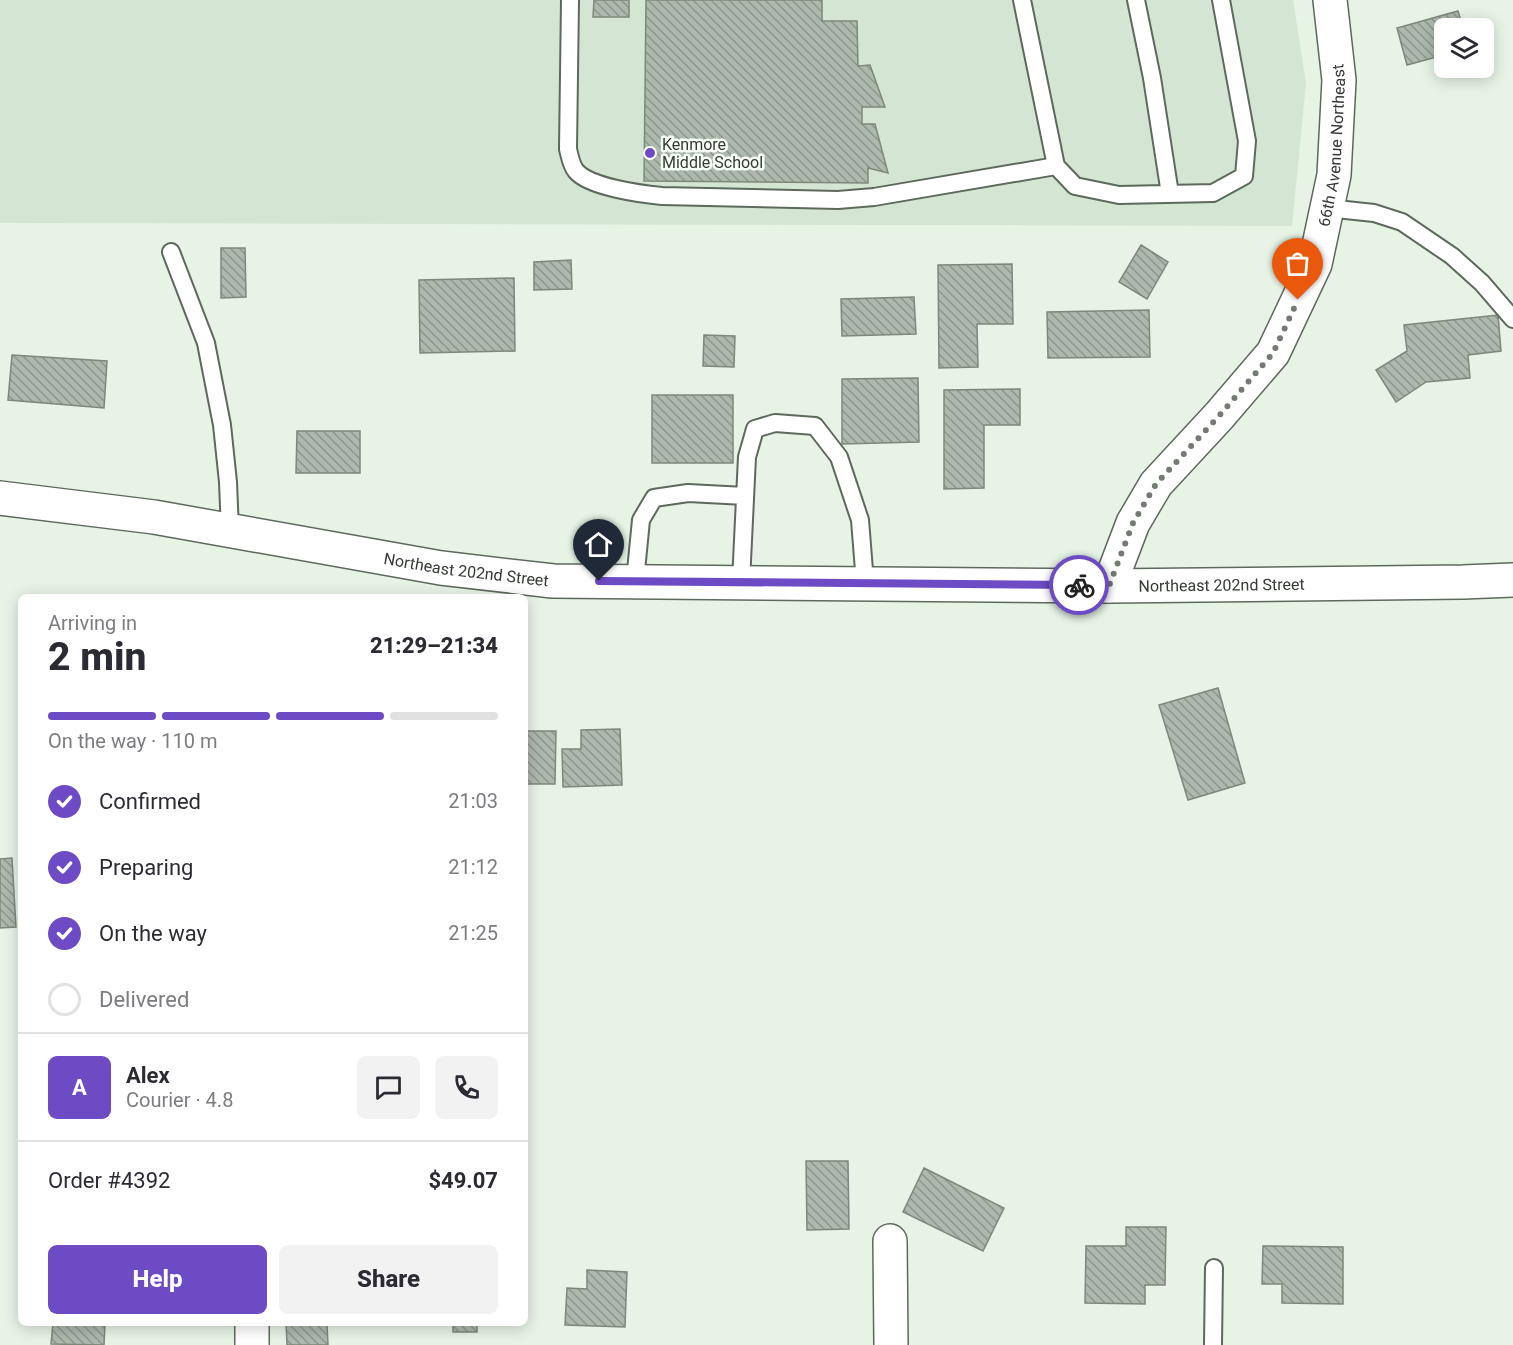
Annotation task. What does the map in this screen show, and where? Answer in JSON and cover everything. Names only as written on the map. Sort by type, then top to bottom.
[{"type":"street","name":"66th Avenue Northeast","points":[[1109,586],[1133,523],[1156,484],[1273,353],[1315,264],[1334,175],[1339,80],[1330,0]]},
{"type":"street","name":"Northeast 202nd Street","points":[[0,498],[154,517],[441,568],[553,581],[1109,586],[1513,580]]},
{"type":"street","points":[[890,1241],[891,1345]]},
{"type":"street","points":[[252,1326],[252,1345]]},
{"type":"lane","points":[[570,0],[568,149],[575,170],[586,180],[636,193],[662,196],[838,200],[874,197],[1056,166]]},
{"type":"lane","points":[[1022,0],[1056,166],[1075,186],[1119,195],[1214,193],[1244,176],[1247,141],[1221,0]]},
{"type":"lane","points":[[1136,0],[1152,78],[1170,194]]},
{"type":"lane","points":[[1327,208],[1374,213],[1402,222],[1452,256],[1482,283],[1513,319]]},
{"type":"lane","points":[[171,252],[206,343],[222,425],[230,531]]},
{"type":"lane","points":[[741,582],[747,457],[754,429],[775,423],[815,426],[839,457],[860,520],[865,583]]},
{"type":"lane","points":[[635,581],[641,520],[654,498],[688,493],[746,496]]},
{"type":"lane","points":[[1213,1345],[1214,1268]]},
{"type":"shaded area","name":"Kenmore Middle School","points":[[0,0],[1293,0],[1306,83],[1292,226],[0,223]]},
{"type":"building","points":[[594,0],[629,0],[629,17],[593,17]]},
{"type":"building","points":[[646,0],[822,0],[822,21],[857,21],[858,66],[870,65],[885,107],[862,107],[862,124],[875,124],[888,173],[868,168],[868,183],[644,181]]},
{"type":"building","points":[[1458,11],[1460,18],[1434,18],[1434,58],[1407,65],[1397,28]]},
{"type":"building","points":[[1141,245],[1168,262],[1147,299],[1119,282]]},
{"type":"building","points":[[221,248],[245,248],[246,297],[221,298]]},
{"type":"building","points":[[571,260],[572,289],[534,290],[534,262]]},
{"type":"building","points":[[1012,264],[1013,324],[977,324],[978,367],[939,368],[938,265]]},
{"type":"building","points":[[514,278],[515,351],[420,353],[419,280]]},
{"type":"building","points":[[914,297],[916,334],[842,336],[841,299]]},
{"type":"building","points":[[1149,310],[1150,357],[1048,358],[1047,312]]},
{"type":"building","points":[[1498,315],[1501,351],[1468,355],[1470,378],[1426,382],[1396,402],[1376,370],[1407,351],[1404,325]]},
{"type":"building","points":[[704,335],[735,336],[734,367],[703,366]]},
{"type":"building","points":[[12,355],[107,361],[104,408],[8,400]]},
{"type":"building","points":[[918,378],[919,442],[842,444],[842,379]]},
{"type":"building","points":[[1020,389],[1020,425],[984,425],[984,488],[944,489],[944,390]]},
{"type":"building","points":[[652,395],[733,395],[733,463],[652,463]]},
{"type":"building","points":[[297,431],[360,431],[360,473],[296,473]]},
{"type":"building","points":[[1218,688],[1245,783],[1188,800],[1159,705]]},
{"type":"building","points":[[620,729],[622,785],[563,787],[562,749],[581,749],[581,730]]},
{"type":"building","points":[[528,731],[556,731],[555,784],[528,784]]},
{"type":"building","points":[[12,858],[16,927],[0,928],[0,859]]},
{"type":"building","points":[[806,1161],[848,1161],[849,1229],[807,1230]]},
{"type":"building","points":[[924,1168],[1004,1208],[983,1251],[903,1212]]},
{"type":"building","points":[[1126,1227],[1166,1227],[1165,1285],[1145,1285],[1145,1304],[1085,1303],[1086,1246],[1126,1246]]},
{"type":"building","points":[[1263,1246],[1343,1247],[1343,1304],[1282,1303],[1282,1284],[1262,1284]]},
{"type":"building","points":[[587,1270],[627,1272],[625,1327],[565,1325],[567,1288],[587,1289]]},
{"type":"building","points":[[53,1326],[105,1326],[104,1345],[51,1344]]},
{"type":"building","points":[[286,1326],[327,1326],[328,1345],[287,1345]]},
{"type":"building","points":[[453,1326],[477,1326],[477,1332],[453,1332]]},
{"type":"way so far","points":[[1079,585],[1109,586],[1133,523],[1156,484],[1273,353],[1298,300]]},
{"type":"place","name":"Kenmore Middle School","points":[[650,153]]},
{"type":"route","points":[[599,581],[1079,585]]}]
